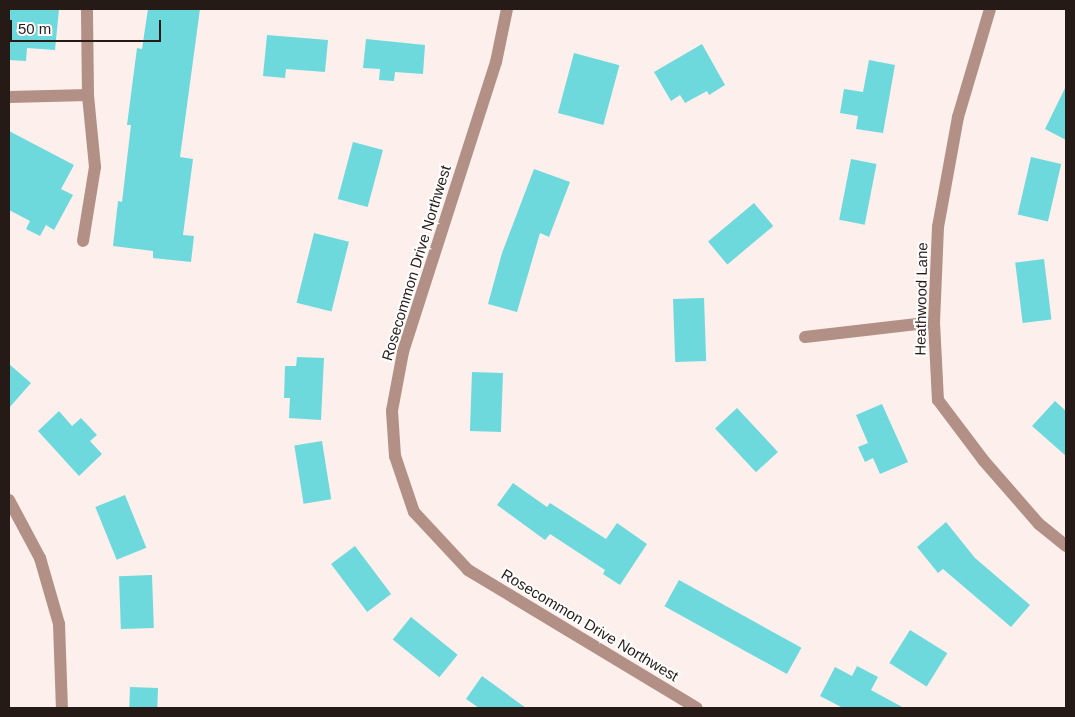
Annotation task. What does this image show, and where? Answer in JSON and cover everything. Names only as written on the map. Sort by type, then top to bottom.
[{"type":"street","points":[[84,241],[95,167],[88,95],[87,9]]},
{"type":"street","name":"Rosecommon Drive Northwest","points":[[507,9],[496,62],[403,352],[392,410],[395,456],[414,512],[468,570],[697,708]]},
{"type":"street","name":"Heathwood Lane","points":[[990,9],[958,117],[938,227],[934,322],[938,400],[984,461],[1039,524],[1066,546]]},
{"type":"street","points":[[9,97],[88,95]]},
{"type":"street","points":[[805,337],[934,322]]},
{"type":"street","points":[[9,500],[40,558],[59,624],[62,708]]},
{"type":"building","points":[[9,9],[59,9],[55,50],[27,48],[26,61],[9,60]]},
{"type":"building","points":[[148,9],[200,9],[180,157],[193,159],[183,235],[194,236],[191,262],[153,258],[153,251],[113,246],[118,201],[122,202],[131,125],[127,125],[137,48],[142,49]]},
{"type":"building","points":[[267,35],[328,40],[325,72],[286,69],[285,78],[263,76]]},
{"type":"building","points":[[366,39],[425,45],[423,74],[395,72],[394,81],[379,80],[380,69],[363,68]]},
{"type":"building","points":[[702,44],[725,85],[709,95],[707,91],[685,103],[680,95],[671,101],[654,72]]},
{"type":"building","points":[[574,53],[619,65],[603,125],[558,113]]},
{"type":"building","points":[[869,60],[895,65],[883,133],[856,129],[858,116],[840,113],[844,89],[863,92]]},
{"type":"building","points":[[1066,86],[1066,140],[1045,129]]},
{"type":"building","points":[[9,131],[74,165],[61,189],[73,195],[54,230],[46,225],[40,236],[26,229],[30,221],[9,210]]},
{"type":"building","points":[[353,142],[383,150],[368,207],[338,199]]},
{"type":"building","points":[[1031,157],[1061,164],[1048,221],[1018,214]]},
{"type":"building","points":[[851,159],[877,164],[865,225],[839,220]]},
{"type":"building","points":[[534,169],[570,182],[549,237],[540,233],[517,312],[488,304],[502,253]]},
{"type":"building","points":[[754,203],[773,226],[727,265],[708,242]]},
{"type":"building","points":[[314,233],[349,242],[332,312],[297,303]]},
{"type":"building","points":[[1044,259],[1051,320],[1023,323],[1015,263]]},
{"type":"building","points":[[704,298],[706,361],[675,362],[673,299]]},
{"type":"building","points":[[297,357],[324,358],[321,420],[289,418],[290,398],[284,398],[285,366],[296,366]]},
{"type":"building","points":[[9,364],[31,383],[9,408]]},
{"type":"building","points":[[472,372],[503,373],[501,432],[470,431]]},
{"type":"building","points":[[1055,401],[1066,411],[1066,456],[1032,426]]},
{"type":"building","points":[[882,404],[908,462],[880,474],[873,458],[865,462],[858,447],[868,443],[856,415]]},
{"type":"building","points":[[737,408],[778,452],[756,472],[715,428]]},
{"type":"building","points":[[59,411],[72,426],[81,418],[97,435],[90,441],[102,454],[79,476],[38,431]]},
{"type":"building","points":[[322,441],[331,499],[304,504],[294,445]]},
{"type":"building","points":[[513,483],[547,507],[550,503],[606,539],[617,523],[647,544],[620,585],[603,574],[605,570],[550,534],[545,540],[497,505]]},
{"type":"building","points":[[125,495],[146,548],[117,560],[95,507]]},
{"type":"building","points":[[946,522],[975,558],[1030,605],[1011,627],[943,569],[938,573],[917,547]]},
{"type":"building","points":[[355,546],[391,594],[367,612],[331,564]]},
{"type":"building","points":[[152,575],[154,628],[121,629],[119,576]]},
{"type":"building","points":[[679,580],[801,648],[787,674],[664,606]]},
{"type":"building","points":[[411,617],[458,655],[439,677],[393,640]]},
{"type":"building","points":[[910,630],[947,653],[927,686],[889,663]]},
{"type":"building","points":[[857,666],[878,677],[871,690],[904,708],[843,708],[820,696],[835,667],[852,676]]},
{"type":"building","points":[[482,676],[526,708],[479,708],[466,699]]},
{"type":"building","points":[[130,687],[158,688],[157,708],[129,708]]}]
